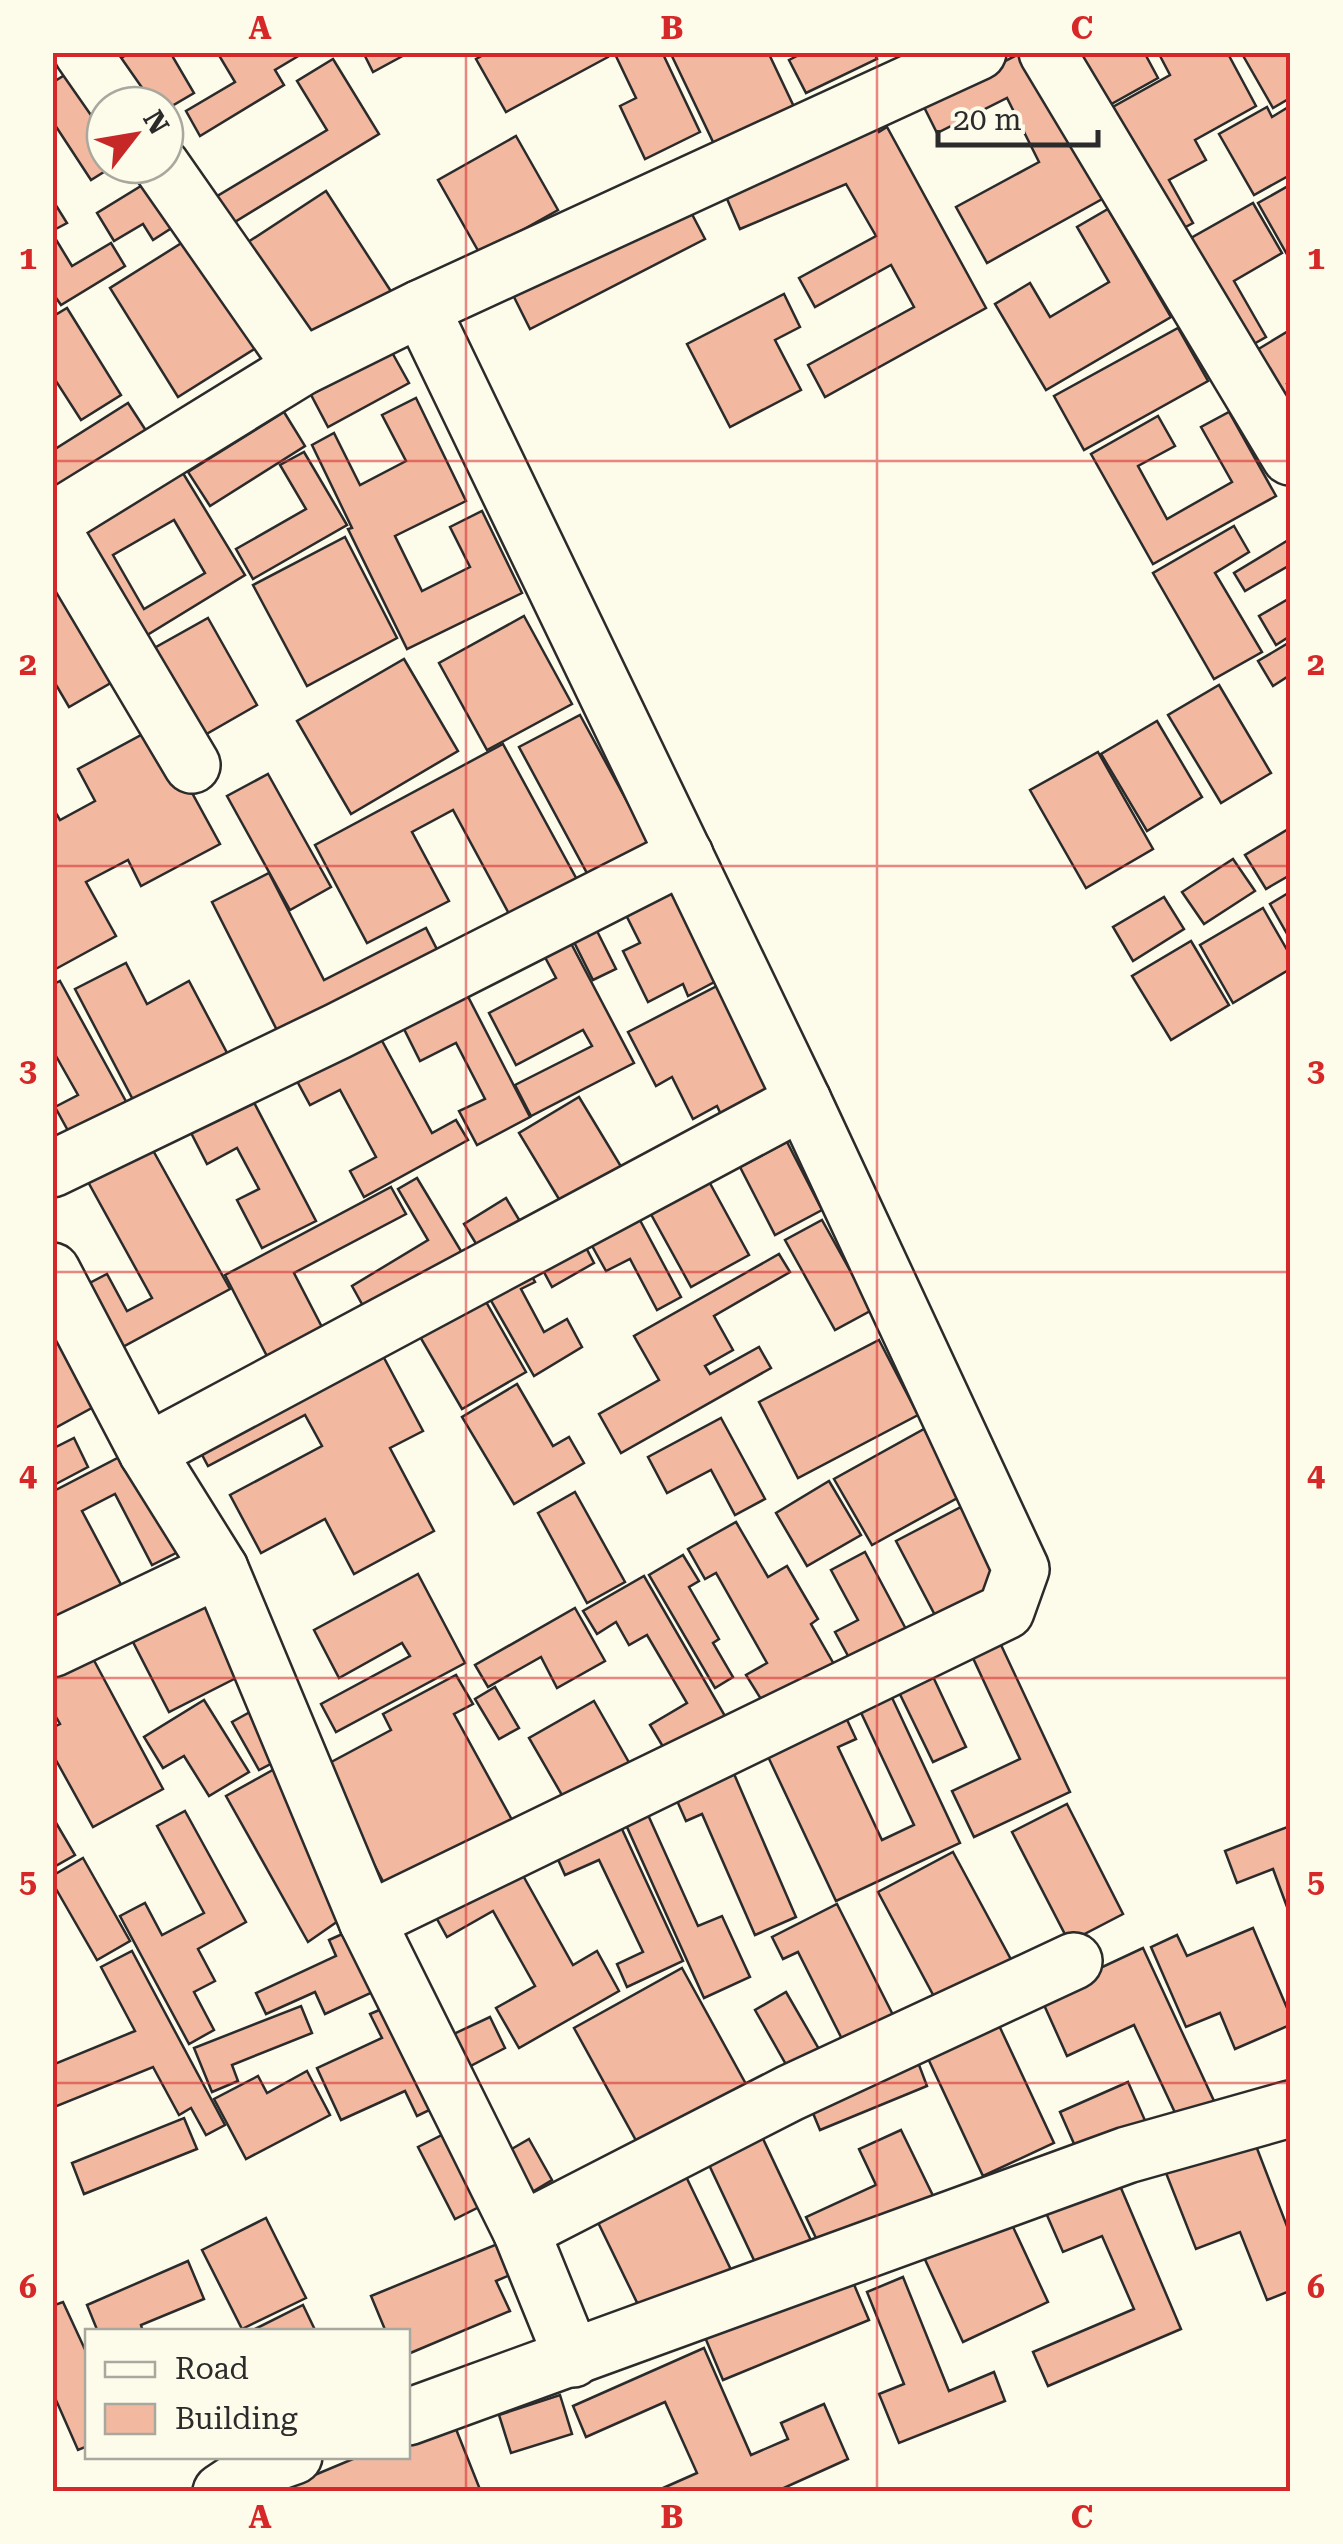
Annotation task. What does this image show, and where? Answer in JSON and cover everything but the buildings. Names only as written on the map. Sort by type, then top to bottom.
[{"type":"street","points":[[82,52],[105,85]]},
{"type":"street","points":[[52,521],[302,367],[421,308],[978,52]]},
{"type":"street","points":[[1047,52],[1290,456]]},
{"type":"street","points":[[175,185],[302,367]]},
{"type":"street","points":[[367,1920],[1006,1611],[1021,1569],[803,1101],[421,308]]},
{"type":"street","points":[[52,529],[192,764]]},
{"type":"street","points":[[52,1169],[338,1031],[685,854]]},
{"type":"street","points":[[147,1452],[803,1101]]},
{"type":"street","points":[[52,1271],[147,1452],[220,1569],[367,1920],[521,2231],[573,2360]]},
{"type":"street","points":[[52,1649],[220,1569]]},
{"type":"street","points":[[521,2231],[790,2093],[1074,1962]]},
{"type":"street","points":[[410,2416],[1127,2155],[1290,2109]]}]
